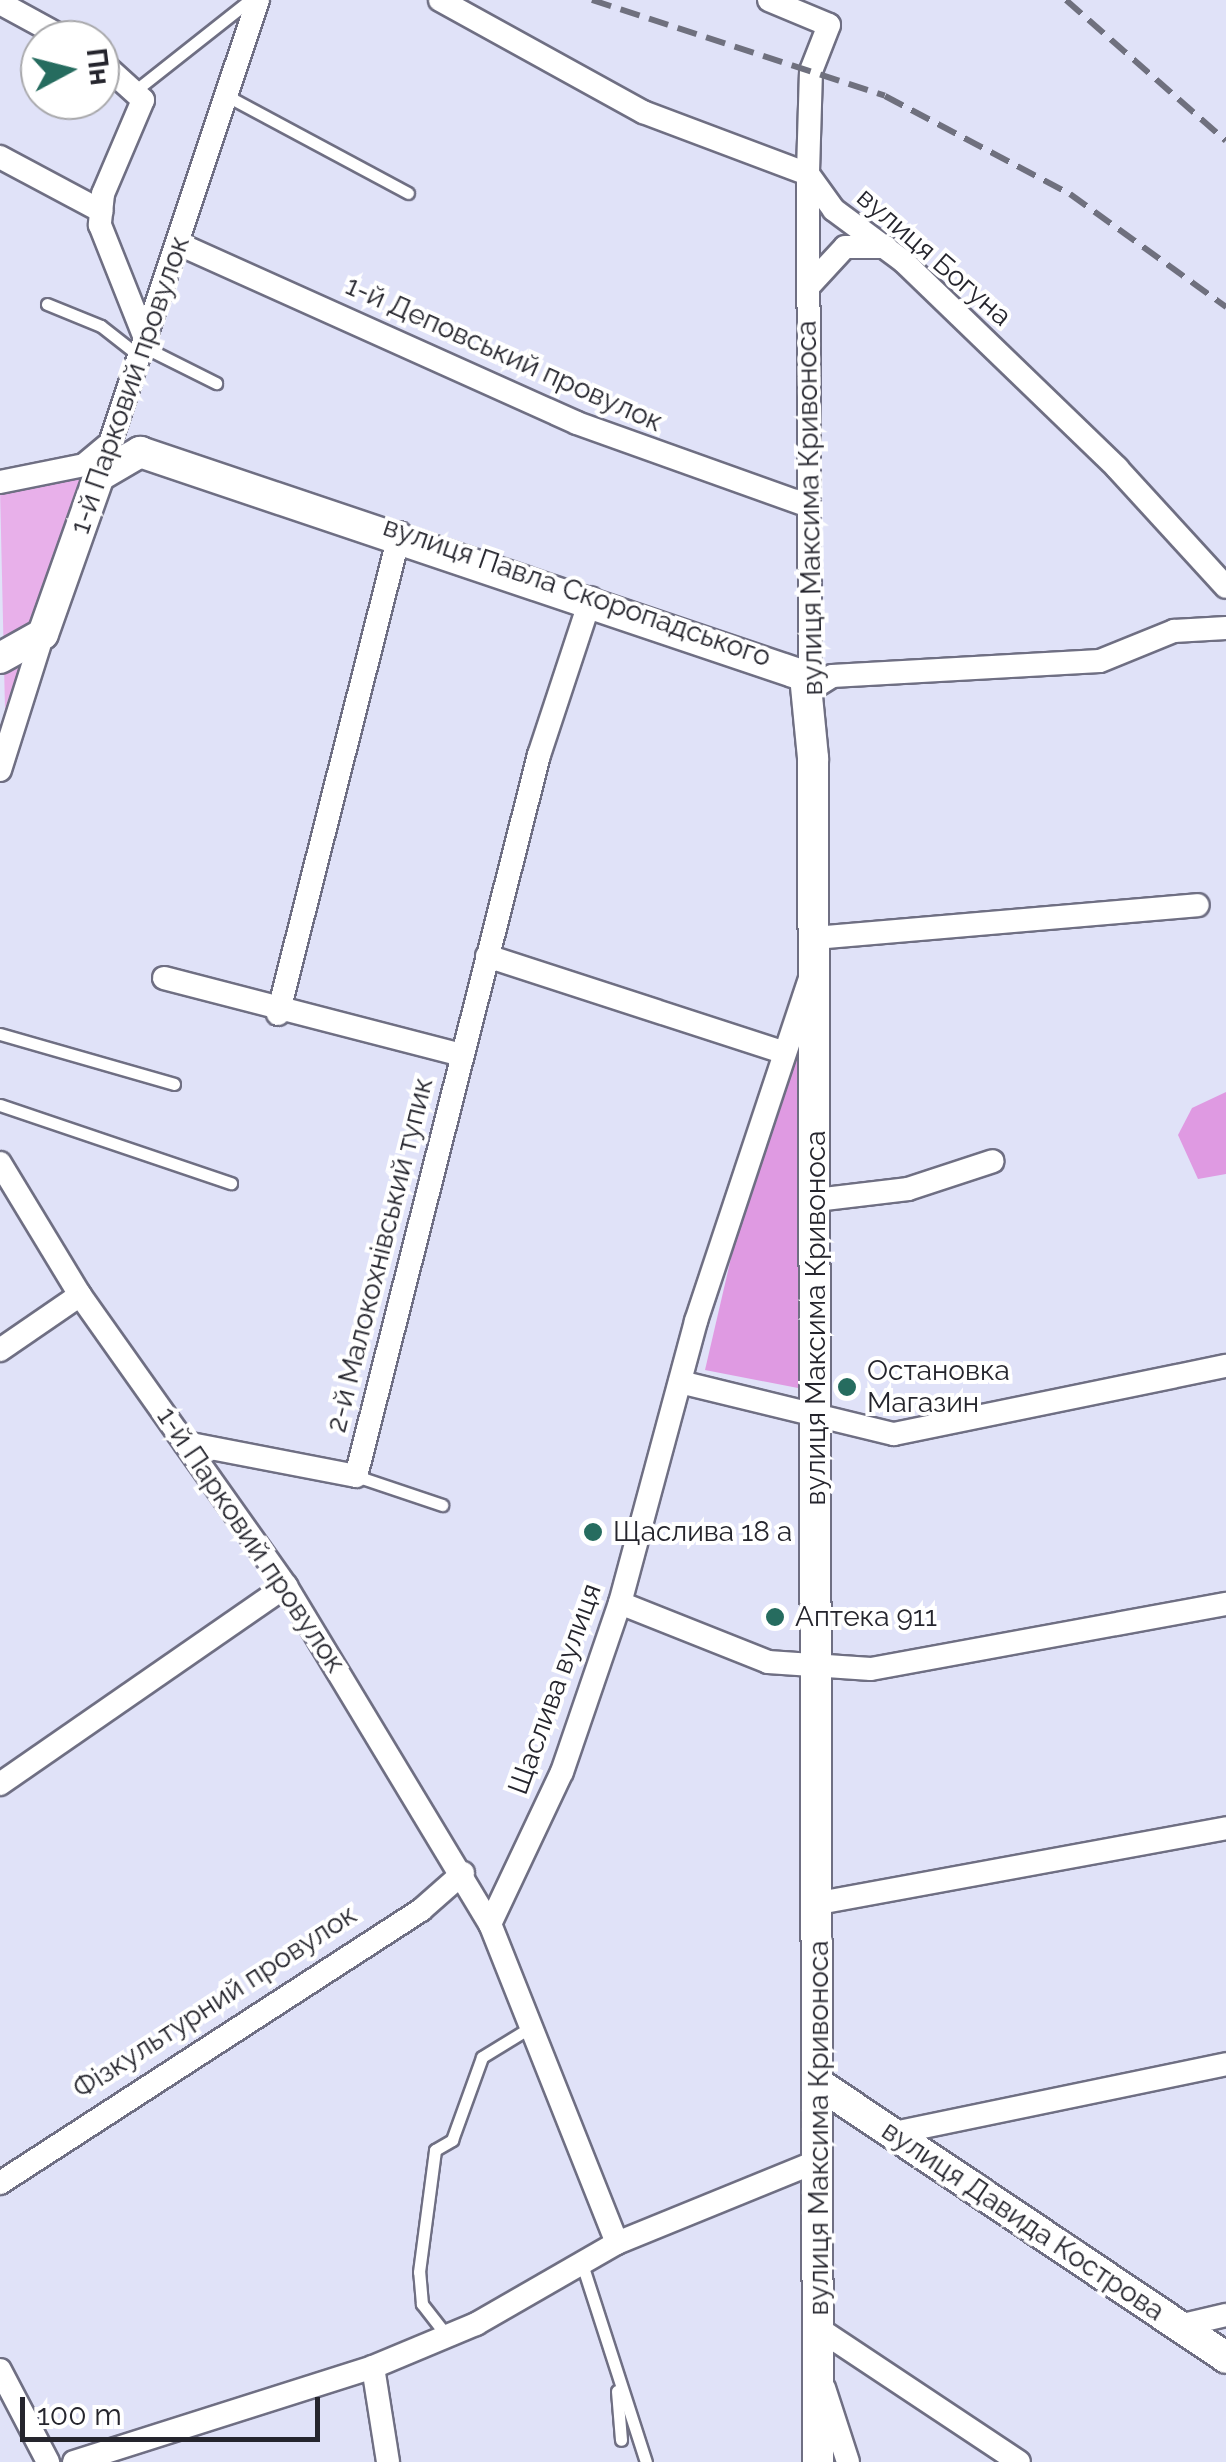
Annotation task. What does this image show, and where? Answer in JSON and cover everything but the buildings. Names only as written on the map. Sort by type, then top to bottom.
[{"type":"street","name":"1-й Парковий провулок","points":[[0,770],[42,634],[180,245],[258,0]]},
{"type":"street","name":"вулиця Богуна","points":[[440,0],[643,112],[808,174],[843,216],[886,247],[1117,468],[1226,588]]},
{"type":"street","name":"вулиця Максима Кривоноса","points":[[769,0],[829,24],[812,70],[808,174],[819,1668],[818,2462]]},
{"type":"street","points":[[0,4],[30,20]]},
{"type":"street","points":[[120,77],[136,90],[141,120],[101,210],[115,282],[142,346]]},
{"type":"street","points":[[0,157],[101,210]]},
{"type":"street","points":[[808,287],[845,247],[843,216]]},
{"type":"street","name":"1-й Деповський провулок","points":[[180,245],[576,423],[809,506]]},
{"type":"street","points":[[845,247],[886,247]]},
{"type":"street","points":[[0,482],[84,465],[110,444]]},
{"type":"street","name":"вулиця Павла Скоропадського","points":[[99,476],[120,458],[157,453],[796,667],[810,690]]},
{"type":"street","points":[[278,1014],[400,533]]},
{"type":"street","name":"2-й Малокохнівський тупик","points":[[185,1443],[356,1476],[487,956],[591,598]]},
{"type":"street","points":[[810,690],[832,676],[1100,661],[1174,632],[1226,628]]},
{"type":"street","points":[[0,658],[42,634]]},
{"type":"street","points":[[814,954],[1198,905]]},
{"type":"street","name":"Щаслива вулиця","points":[[490,1924],[562,1772],[620,1603],[680,1382],[779,1051],[814,954]]},
{"type":"street","points":[[487,956],[779,1051]]},
{"type":"street","points":[[164,978],[278,1014],[462,1056]]},
{"type":"street","points":[[816,1200],[908,1188],[993,1161]]},
{"type":"street","name":"1-й Парковий провулок","points":[[0,1163],[80,1295],[286,1586],[463,1873],[490,1924]]},
{"type":"street","points":[[0,1350],[80,1295]]},
{"type":"street","points":[[680,1382],[817,1421],[915,1433],[1226,1366]]},
{"type":"street","points":[[0,1784],[286,1586]]},
{"type":"street","points":[[620,1603],[768,1662],[871,1670],[1226,1604]]},
{"type":"street","points":[[819,1903],[1226,1828]]},
{"type":"street","name":"Фізкультурний провулок","points":[[0,2182],[420,1910],[463,1873]]},
{"type":"street","points":[[490,1924],[617,2243]]},
{"type":"street","points":[[894,2134],[1226,2064]]},
{"type":"street","name":"вулиця Давида Кострова","points":[[820,2084],[1226,2358]]},
{"type":"street","points":[[74,2462],[373,2367],[448,2336],[617,2243],[820,2160]]},
{"type":"street","points":[[1179,2326],[1226,2316]]},
{"type":"street","points":[[819,2329],[1019,2462]]},
{"type":"street","points":[[373,2367],[388,2462]]},
{"type":"street","points":[[0,2370],[48,2462]]},
{"type":"street","points":[[818,2371],[848,2462]]},
{"type":"lane","points":[[136,90],[250,0]]},
{"type":"lane","points":[[228,97],[408,193]]},
{"type":"lane","points":[[47,304],[216,383]]},
{"type":"lane","points":[[0,1034],[174,1084]]},
{"type":"lane","points":[[0,1104],[231,1184]]},
{"type":"lane","points":[[356,1476],[442,1505]]},
{"type":"lane","points":[[448,2336],[422,2304],[419,2272],[434,2150],[452,2140],[482,2057],[531,2027]]},
{"type":"lane","points":[[582,2264],[646,2462]]},
{"type":"lane","points":[[615,2372],[621,2440]]},
{"type":"shaded area","points":[[79,473],[84,477],[5,709],[0,488]]},
{"type":"shaded area","points":[[796,1043],[798,1388],[705,1370],[747,1189]]},
{"type":"shaded area","points":[[1226,1092],[1226,1174],[1198,1179],[1178,1135],[1192,1108]]},
{"type":"railway","points":[[592,0],[885,96],[1070,194],[1226,307]]},
{"type":"railway","points":[[1066,0],[1226,141]]},
{"type":"place","name":"Остановка Магазин","points":[[847,1387]]},
{"type":"place","name":"Щаслива 18 а","points":[[593,1532]]},
{"type":"place","name":"Аптека 911","points":[[775,1617]]}]
